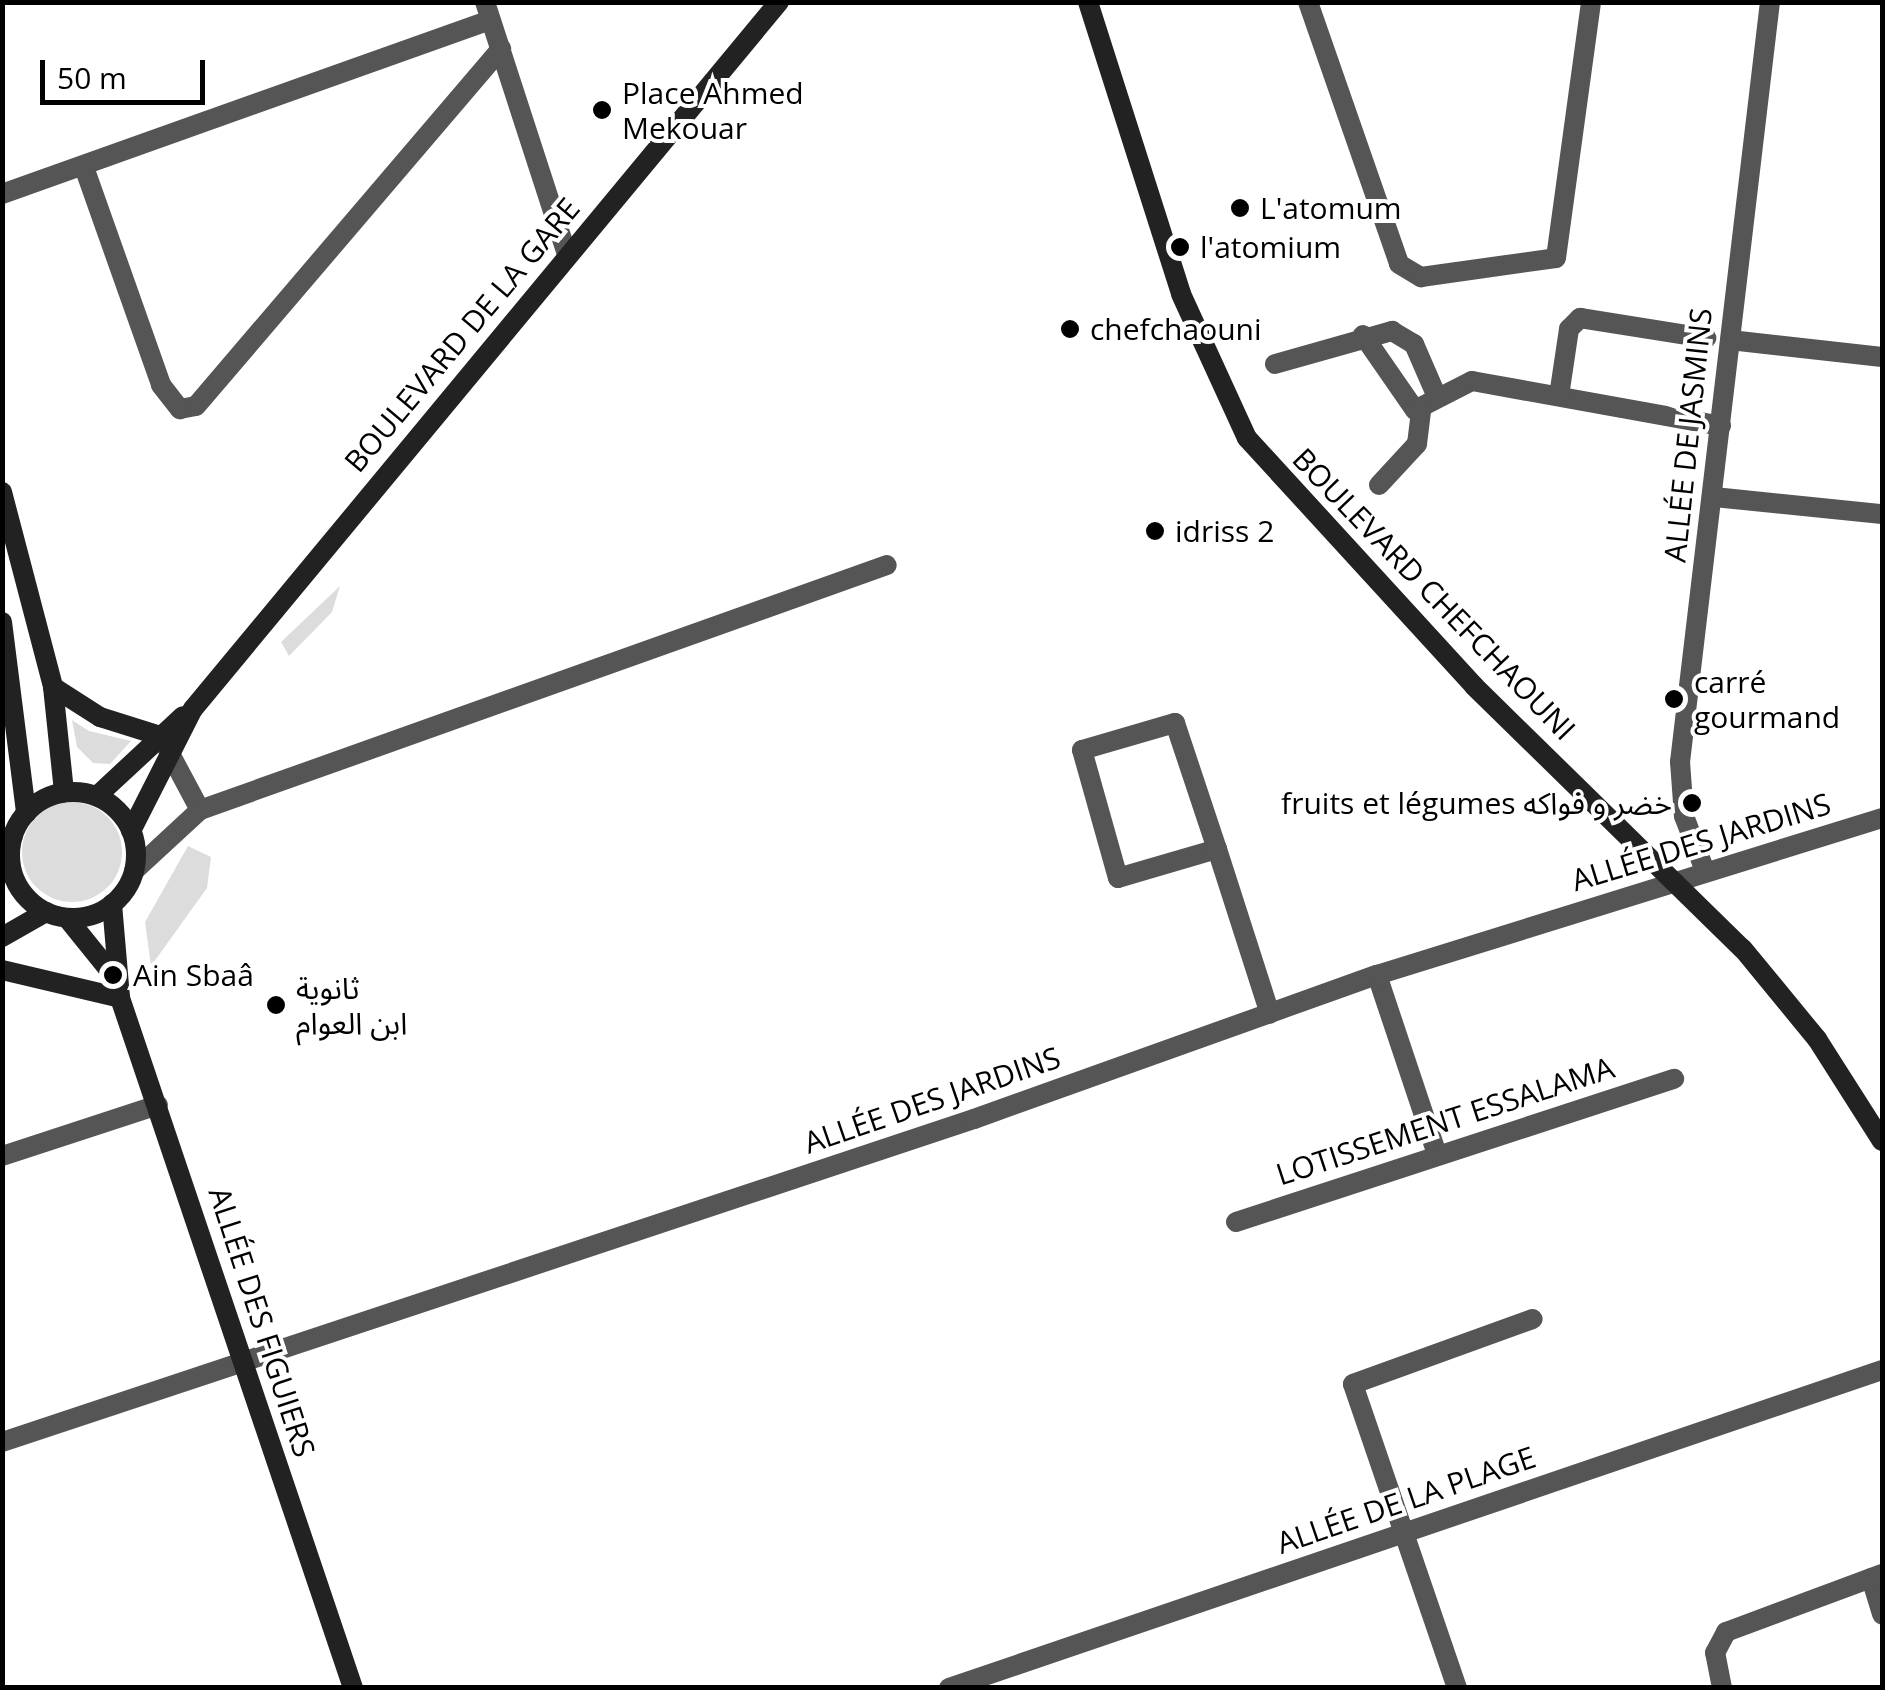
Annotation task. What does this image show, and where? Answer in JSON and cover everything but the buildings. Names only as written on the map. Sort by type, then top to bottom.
[{"type":"street","name":"BOULEVARD DE LA GARE","points":[[97,796],[162,742],[193,709],[779,2]]},
{"type":"street","points":[[1308,2],[1399,264],[1421,276],[1556,258],[1591,2]]},
{"type":"street","name":"ALLÉE DE JASMINS","points":[[1705,871],[1684,816],[1680,762],[1770,2]]},
{"type":"street","name":"BOULEVARD CHEFCHAOUNI","points":[[1091,3],[1181,294],[1247,438],[1474,686],[1674,878],[1818,1039],[1882,1141]]},
{"type":"street","points":[[2,194],[84,168],[488,11],[567,254]]},
{"type":"street","points":[[84,168],[161,384],[180,409],[196,406],[501,50]]},
{"type":"street","points":[[1559,396],[1569,330],[1580,318],[1706,338]]},
{"type":"street","points":[[1275,364],[1363,335],[1392,332],[1414,344],[1429,404],[1417,444],[1379,485]]},
{"type":"street","points":[[1363,335],[1404,404],[1429,404],[1472,382],[1721,426]]},
{"type":"street","points":[[1730,340],[1882,358]]},
{"type":"street","points":[[2,492],[53,687],[64,792]]},
{"type":"street","points":[[1714,496],[1882,514]]},
{"type":"street","points":[[2,937],[56,915],[112,904],[134,871],[200,810],[887,566]]},
{"type":"street","points":[[2,622],[26,812],[8,849],[2,888]]},
{"type":"street","points":[[53,687],[100,718],[162,742],[200,810]]},
{"type":"street","points":[[1217,849],[1118,878],[1082,750],[1170,718],[1217,849],[1270,1014]]},
{"type":"street","name":"BOULEVARD DE LA GARE","points":[[131,830],[162,742]]},
{"type":"street","points":[[26,812],[64,792],[97,796],[131,830],[134,871]]},
{"type":"street","name":"ALLÉE DES JARDINS","points":[[2,1442],[1270,1014],[1377,974],[1674,878],[1882,818]]},
{"type":"street","points":[[8,849],[22,893],[56,915]]},
{"type":"street","name":"ALLÉE DES FIGUIERS","points":[[112,904],[113,975],[120,998],[353,1688]]},
{"type":"street","name":"ALLÉE DES FIGUIERS","points":[[56,915],[113,975]]},
{"type":"street","points":[[2,970],[120,998]]},
{"type":"street","points":[[1377,974],[1436,1151]]},
{"type":"street","name":"LOTISSEMENT ESSALAMA","points":[[1236,1222],[1436,1151],[1674,1080]]},
{"type":"street","points":[[2,1156],[158,1105]]},
{"type":"street","points":[[1457,1688],[1353,1384],[1532,1319]]},
{"type":"street","name":"ALLÉE DE LA PLAGE","points":[[949,1688],[1882,1370]]},
{"type":"street","points":[[1722,1688],[1715,1653],[1726,1632],[1877,1576],[1882,1614]]},
{"type":"shaded area","points":[[340,586],[332,612],[289,656],[281,642]]},
{"type":"shaded area","points":[[72,720],[89,731],[131,741],[110,764],[93,763],[77,747]]},
{"type":"shaded area","points":[[72,802],[91,806],[107,817],[118,833],[122,852],[118,871],[107,887],[91,898],[72,902],[53,898],[37,887],[26,871],[22,852],[26,833],[37,817],[53,806]]},
{"type":"shaded area","points":[[188,846],[211,857],[207,888],[151,966],[145,922]]},
{"type":"place","name":"Place Ahmed Mekouar","points":[[602,110]]},
{"type":"place","name":"L'atomum","points":[[1240,208]]},
{"type":"place","name":"l'atomium","points":[[1180,247]]},
{"type":"place","name":"chefchaouni","points":[[1070,329]]},
{"type":"place","name":"idriss 2","points":[[1155,531]]},
{"type":"place","name":"carré gourmand","points":[[1674,699]]},
{"type":"place","name":"fruits et légumes خضر و فواكه","points":[[1692,803]]},
{"type":"place","name":"Ain Sbaâ","points":[[113,975]]},
{"type":"place","name":"ثانوية ابن العوام","points":[[276,1005]]}]
